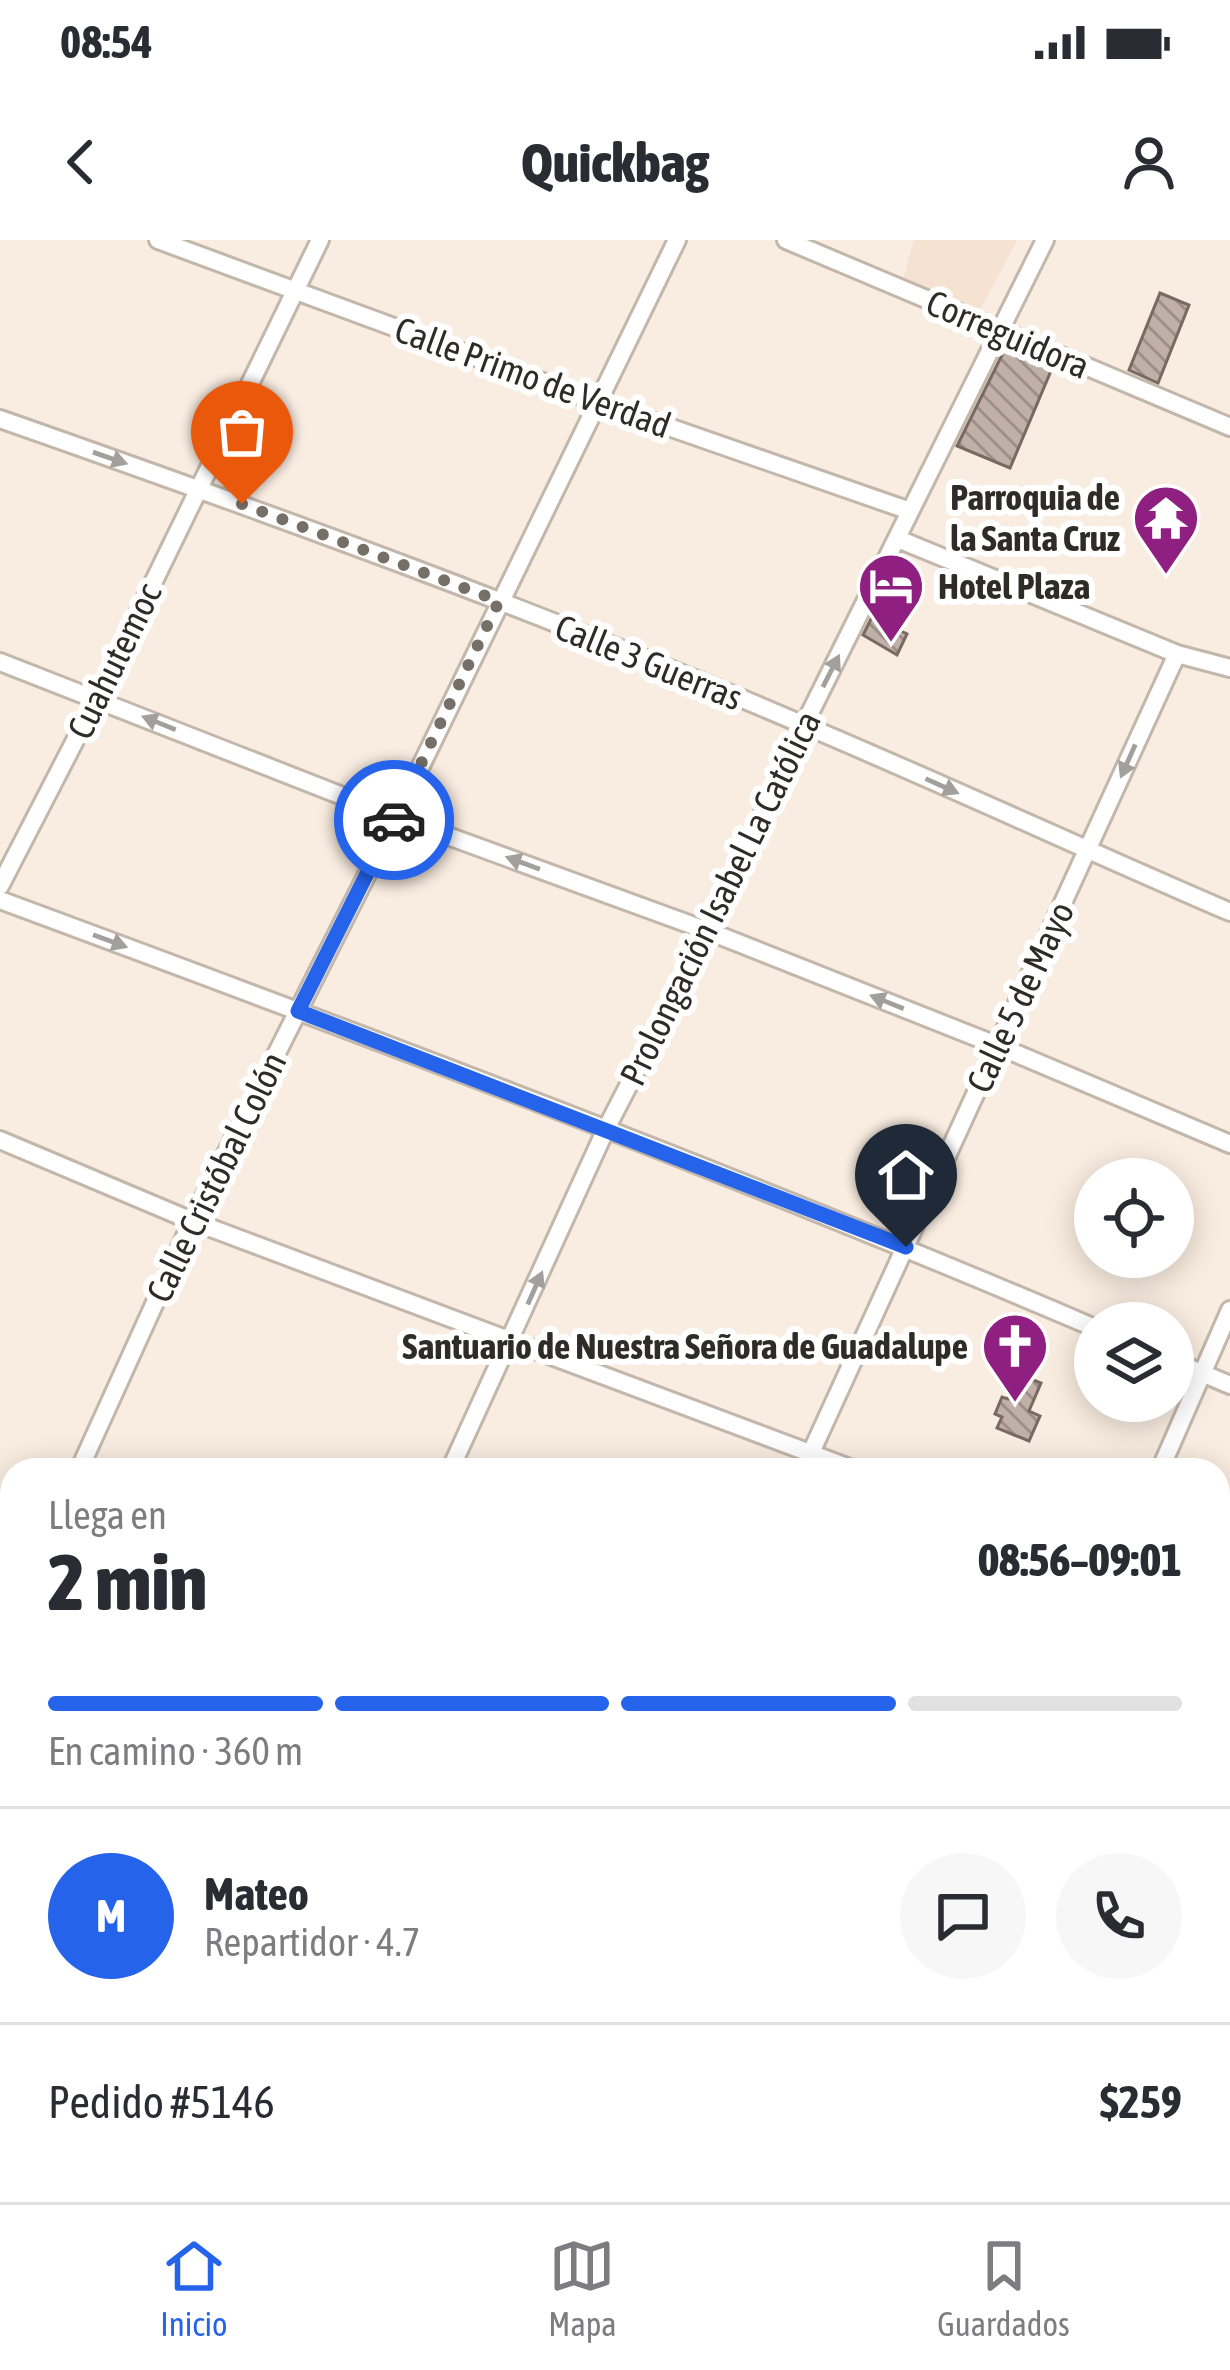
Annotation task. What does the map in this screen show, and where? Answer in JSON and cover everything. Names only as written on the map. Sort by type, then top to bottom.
[{"type":"street","name":"Calle Primo de Verdad","points":[[158,240],[910,511]]},
{"type":"street","name":"Cuahutemoc","points":[[0,886],[320,240]]},
{"type":"street","name":"Calle Cristóbal Colón","points":[[84,1458],[192,1220],[396,817],[677,240]]},
{"type":"street","name":"Correguidora","points":[[786,240],[1230,427]]},
{"type":"street","name":"Prolongación Isabel La Católica","points":[[456,1458],[605,1131],[708,931],[804,725],[1045,240]]},
{"type":"street","name":"Calle 3 Guerras","points":[[0,419],[499,601],[804,725],[1230,912]]},
{"type":"street","points":[[898,539],[1177,654],[1230,668]]},
{"type":"street","name":"Calle 5 de Mayo","points":[[808,1458],[1177,654]]},
{"type":"street","points":[[0,662],[396,817],[708,931],[1230,1144]]},
{"type":"street","points":[[0,900],[906,1247],[1074,1319]]},
{"type":"street","points":[[0,1141],[192,1220],[512,1339],[796,1458]]},
{"type":"street","points":[[1165,1458],[1230,1310]]},
{"type":"street","points":[[1194,1370],[1230,1385]]},
{"type":"shaded area","points":[[914,240],[1017,240],[981,308],[974,309],[903,280]]},
{"type":"building","points":[[1160,293],[1189,305],[1158,383],[1129,370]]},
{"type":"building","points":[[1006,347],[1053,366],[1010,468],[957,446]]},
{"type":"building","name":"Hotel Plaza","points":[[872,617],[907,634],[897,655],[863,635]]},
{"type":"building","name":"Santuario de Nuestra Señora de Guadalupe","points":[[1019,1374],[1041,1383],[1029,1411],[1040,1416],[1029,1441],[997,1428],[1002,1417],[995,1414]]},
{"type":"way so far","points":[[242,504],[499,601],[394,820]]},
{"type":"place","name":"Parroquia de la Santa Cruz","points":[[1166,577]]},
{"type":"place","name":"Hotel Plaza","points":[[891,645]]},
{"type":"place","name":"Santuario de Nuestra Señora de Guadalupe","points":[[1015,1405]]},
{"type":"route","points":[[394,820],[298,1011],[906,1247]]}]
